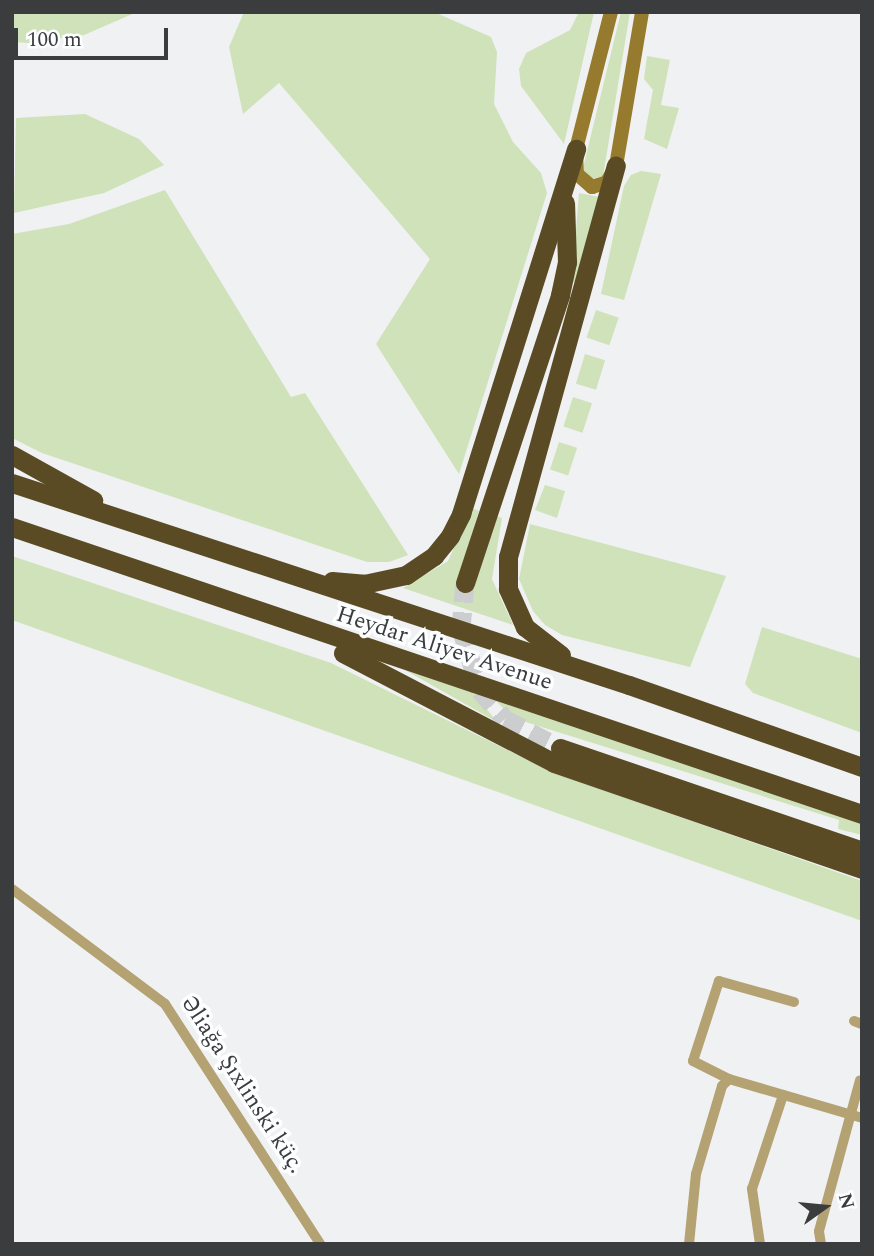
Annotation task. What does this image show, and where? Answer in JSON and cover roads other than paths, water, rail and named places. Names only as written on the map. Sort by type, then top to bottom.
[{"type":"highway","points":[[258,566],[364,584],[406,575],[434,556],[450,536],[576,149]]},
{"type":"highway","points":[[616,166],[516,519],[508,574],[514,606],[535,638],[629,685]]},
{"type":"highway","points":[[465,583],[565,276],[564,192]]},
{"type":"highway","points":[[12,455],[128,519]]},
{"type":"highway","points":[[12,475],[128,519]]},
{"type":"highway","name":"Heydar Aliyev Avenue","points":[[12,484],[128,519],[258,566],[629,685],[862,766]]},
{"type":"highway","name":"Heydar Aliyev Avenue","points":[[12,527],[862,814]]},
{"type":"highway","points":[[237,605],[385,671],[554,763],[862,869]]},
{"type":"highway","points":[[560,748],[862,850]]},
{"type":"main road","points":[[611,12],[576,149],[577,174],[586,186],[602,185],[616,166],[642,12]]},
{"type":"street","name":"Əliağa Şıxlinski küç.","points":[[12,889],[165,1004],[320,1244]]},
{"type":"street","points":[[794,1002],[723,980],[716,984],[691,1057],[729,1079],[862,1118]]},
{"type":"street","points":[[689,1244],[696,1174],[722,1086],[729,1079]]},
{"type":"street","points":[[821,1244],[819,1231],[860,1080]]},
{"type":"street","points":[[760,1244],[752,1189],[783,1095]]},
{"type":"tunnel","points":[[465,583],[461,628],[480,690],[505,719],[560,748]]}]
